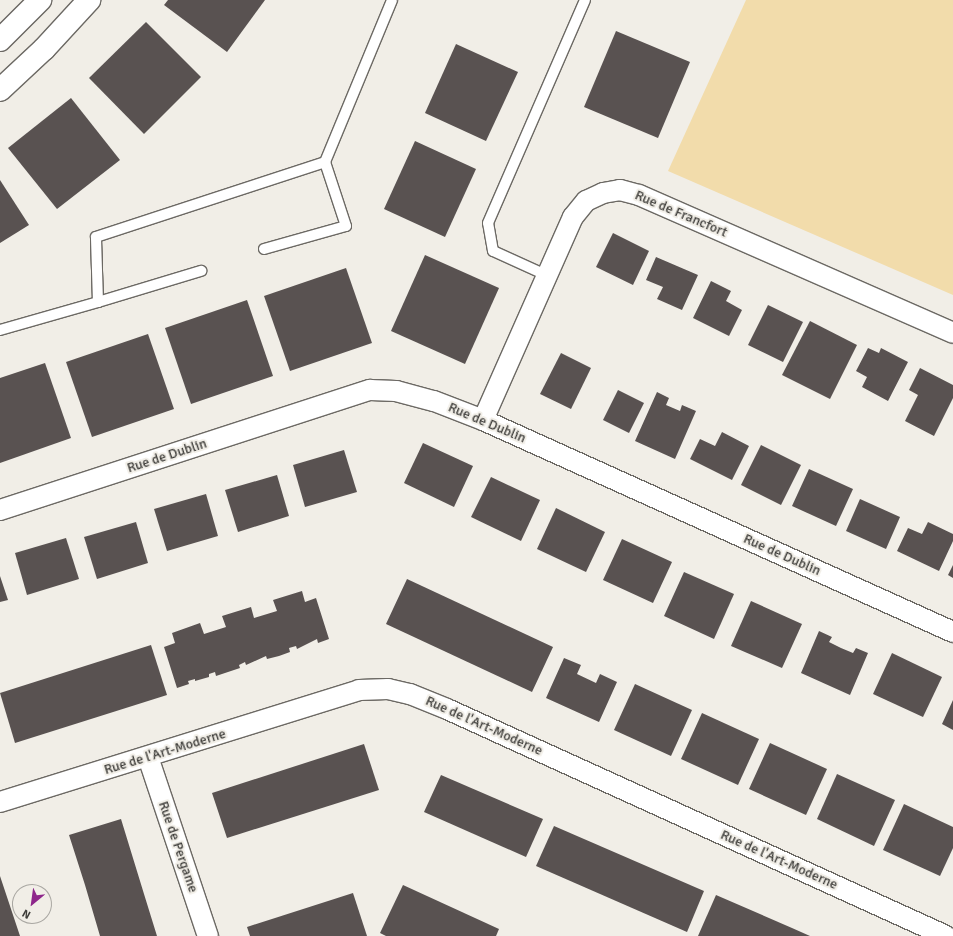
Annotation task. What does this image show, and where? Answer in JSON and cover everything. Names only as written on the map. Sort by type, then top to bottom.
[{"type":"main road","points":[[0,40],[40,0]]},
{"type":"main road","points":[[0,90],[44,49],[90,0]]},
{"type":"street","name":"Rue de Francfort","points":[[483,420],[546,274],[573,217],[586,201],[603,192],[620,190],[639,195],[953,333]]},
{"type":"street","name":"Rue de Dublin","points":[[0,510],[370,390],[396,391],[434,401],[483,420],[953,632]]},
{"type":"street","name":"Rue de l'Art-Moderne","points":[[0,802],[359,690],[388,689],[410,694],[447,709],[946,936]]},
{"type":"street","name":"Rue de Pergame","points":[[148,757],[208,936]]},
{"type":"lane","points":[[264,248],[346,226],[325,162],[392,0]]},
{"type":"lane","points":[[546,274],[493,251],[488,223],[585,0]]},
{"type":"lane","points":[[98,302],[96,237],[325,162]]},
{"type":"lane","points":[[0,330],[201,271]]},
{"type":"shaded area","points":[[746,0],[953,0],[953,295],[668,171]]},
{"type":"building","points":[[168,0],[265,0],[227,52],[164,5]]},
{"type":"building","points":[[146,22],[201,77],[144,134],[89,78]]},
{"type":"building","points":[[616,31],[690,62],[658,138],[584,107]]},
{"type":"building","points":[[456,44],[518,72],[486,141],[425,113]]},
{"type":"building","points":[[71,98],[120,160],[57,209],[8,148]]},
{"type":"building","points":[[415,141],[476,169],[445,237],[384,209]]},
{"type":"building","points":[[0,180],[29,225],[0,243]]},
{"type":"building","points":[[613,233],[649,251],[633,285],[596,267]]},
{"type":"building","points":[[425,255],[499,288],[465,364],[391,331]]},
{"type":"building","points":[[656,257],[698,275],[682,310],[657,299],[663,287],[646,280]]},
{"type":"building","points":[[346,268],[372,343],[290,371],[264,296]]},
{"type":"building","points":[[711,281],[731,291],[726,301],[742,310],[729,336],[693,318]]},
{"type":"building","points":[[247,300],[273,376],[191,404],[165,328]]},
{"type":"building","points":[[768,305],[803,322],[783,362],[748,345]]},
{"type":"building","points":[[810,321],[857,345],[830,399],[782,375]]},
{"type":"building","points":[[148,334],[174,409],[92,437],[66,362]]},
{"type":"building","points":[[868,348],[879,353],[881,348],[908,362],[888,401],[862,387],[867,377],[856,371]]},
{"type":"building","points":[[561,353],[591,368],[571,409],[540,394]]},
{"type":"building","points":[[45,363],[71,438],[0,463],[0,378]]},
{"type":"building","points":[[920,368],[953,385],[953,398],[934,436],[905,421],[918,395],[909,390]]},
{"type":"building","points":[[618,390],[644,403],[629,433],[603,420]]},
{"type":"building","points":[[657,392],[669,398],[666,405],[680,411],[682,405],[696,411],[675,459],[635,441]]},
{"type":"building","points":[[722,432],[749,446],[732,480],[690,459],[700,439],[715,446]]},
{"type":"building","points":[[423,443],[473,466],[454,507],[404,483]]},
{"type":"building","points":[[761,445],[801,465],[781,505],[741,485]]},
{"type":"building","points":[[344,450],[357,492],[305,507],[293,465]]},
{"type":"building","points":[[809,469],[853,489],[836,526],[792,506]]},
{"type":"building","points":[[277,475],[289,516],[238,532],[225,490]]},
{"type":"building","points":[[491,477],[540,500],[521,541],[471,517]]},
{"type":"building","points":[[206,494],[218,536],[167,551],[154,509]]},
{"type":"building","points":[[860,499],[900,517],[886,549],[846,531]]},
{"type":"building","points":[[556,508],[605,532],[586,572],[537,549]]},
{"type":"building","points":[[136,522],[148,563],[97,579],[84,537]]},
{"type":"building","points":[[928,522],[953,534],[953,541],[939,571],[897,551],[908,528],[922,534]]},
{"type":"building","points":[[66,538],[79,579],[27,595],[15,553]]},
{"type":"building","points":[[622,539],[672,562],[653,603],[603,580]]},
{"type":"building","points":[[953,565],[953,578],[948,575]]},
{"type":"building","points":[[684,572],[734,594],[714,639],[664,616]]},
{"type":"building","points":[[0,576],[8,600],[0,602]]},
{"type":"building","points":[[407,579],[553,647],[532,692],[386,624]]},
{"type":"building","points":[[302,591],[305,602],[316,598],[329,639],[318,643],[317,639],[297,649],[296,646],[289,648],[290,652],[279,656],[267,659],[266,656],[246,665],[245,662],[239,665],[240,668],[216,676],[215,672],[209,674],[209,677],[195,681],[195,679],[188,681],[189,684],[177,688],[164,647],[175,643],[172,633],[200,623],[204,634],[226,627],[222,616],[251,607],[254,618],[277,611],[273,600]]},
{"type":"building","points":[[751,601],[802,624],[782,668],[731,646]]},
{"type":"building","points":[[819,631],[832,637],[829,642],[841,648],[853,653],[856,648],[868,653],[850,695],[801,673]]},
{"type":"building","points":[[151,645],[167,695],[15,743],[0,693]]},
{"type":"building","points":[[892,653],[942,677],[923,717],[873,694]]},
{"type":"building","points":[[564,658],[581,665],[577,674],[596,683],[600,674],[617,682],[599,722],[546,698]]},
{"type":"building","points":[[635,684],[692,710],[671,756],[614,730]]},
{"type":"building","points":[[953,700],[953,730],[942,724]]},
{"type":"building","points":[[702,713],[759,739],[738,785],[681,759]]},
{"type":"building","points":[[770,743],[827,769],[806,815],[749,789]]},
{"type":"building","points":[[364,744],[379,790],[227,838],[212,793]]},
{"type":"building","points":[[837,774],[895,800],[874,846],[817,819]]},
{"type":"building","points":[[441,775],[543,819],[526,857],[424,812]]},
{"type":"building","points":[[904,804],[953,827],[953,848],[940,876],[883,850]]},
{"type":"building","points":[[121,819],[157,936],[100,936],[69,835]]},
{"type":"building","points":[[554,826],[704,891],[687,932],[536,866]]},
{"type":"building","points":[[0,876],[12,912],[12,924],[16,924],[20,936],[0,936]]},
{"type":"building","points":[[403,885],[499,929],[496,936],[386,936],[380,933]]},
{"type":"building","points":[[353,893],[367,936],[250,936],[247,927]]},
{"type":"building","points":[[716,895],[792,928],[810,936],[698,936]]}]
